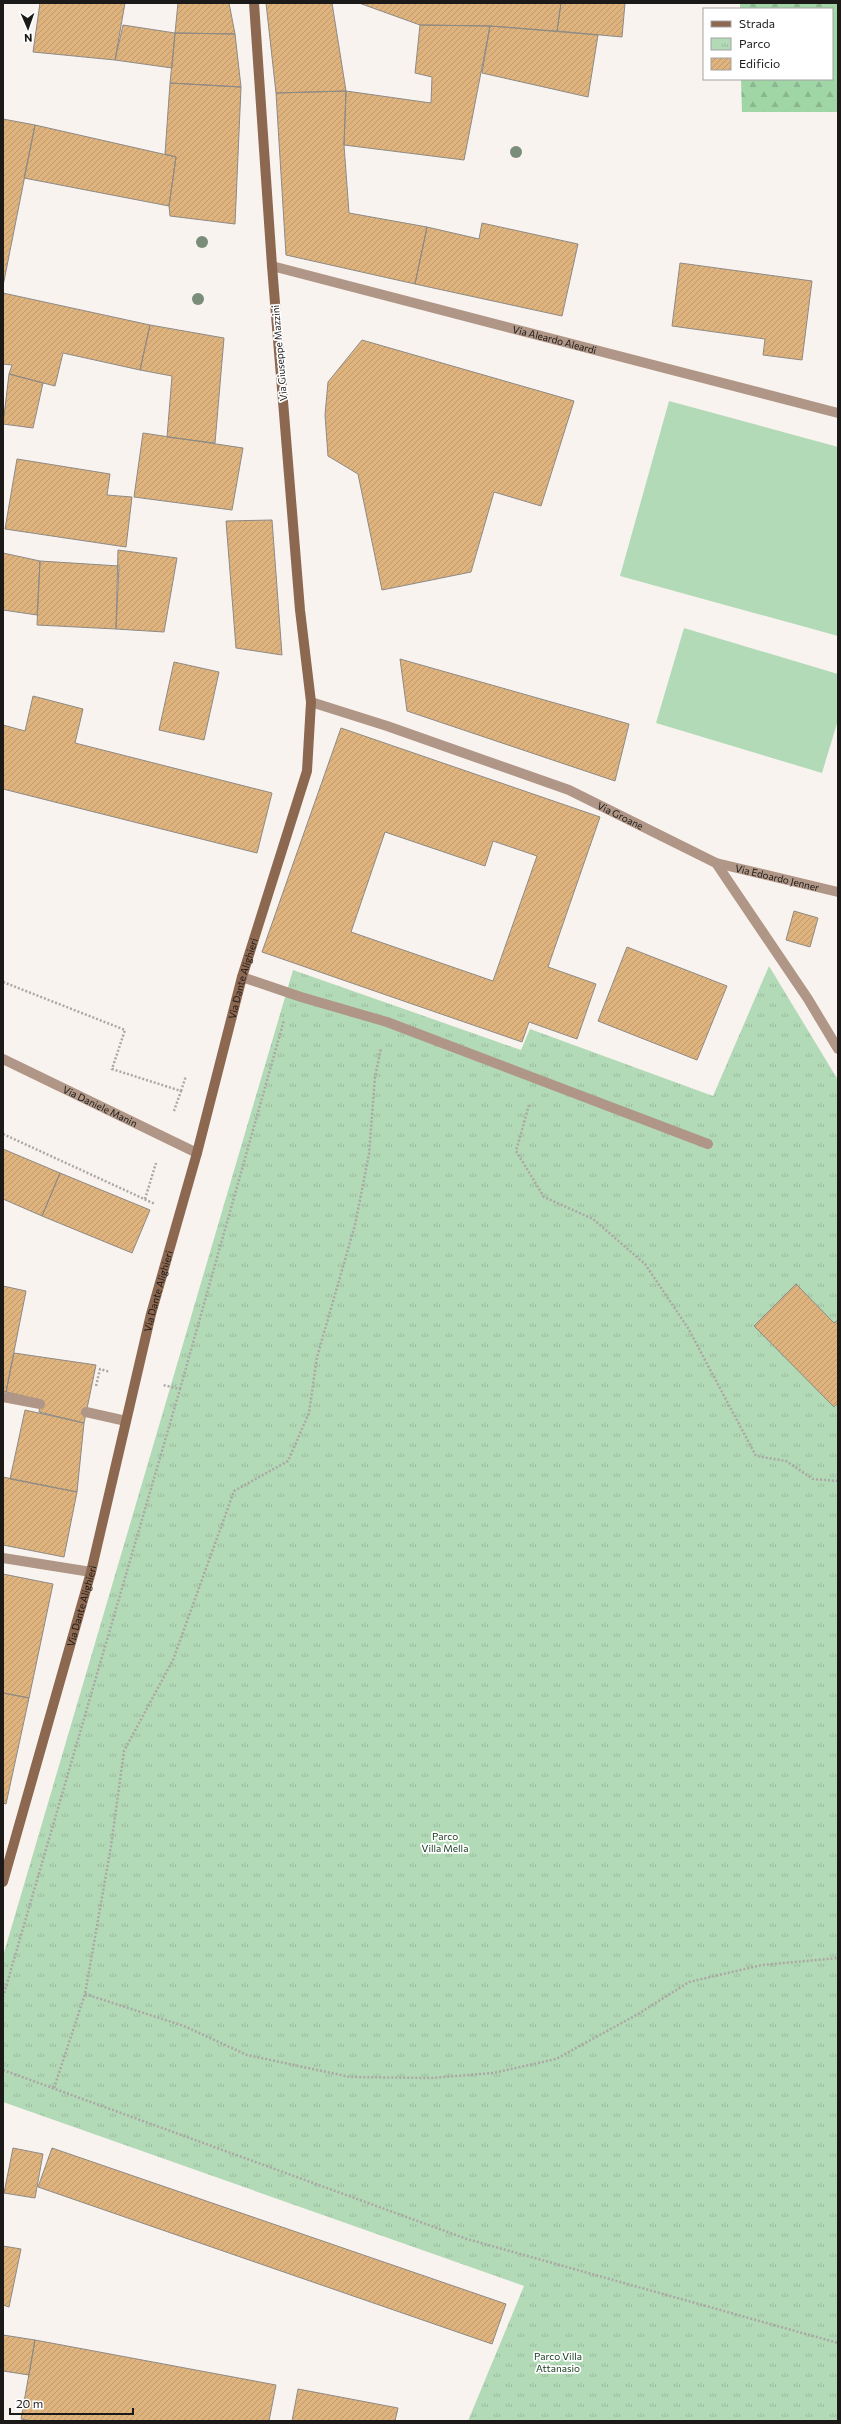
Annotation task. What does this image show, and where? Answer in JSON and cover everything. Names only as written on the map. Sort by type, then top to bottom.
[{"type":"street","name":"Via Giuseppe Mazzini","points":[[254,3],[272,266],[300,610],[311,702]]},
{"type":"street","name":"Via Aleardo Aleardi","points":[[272,266],[838,414]]},
{"type":"street","name":"Via Groane","points":[[311,702],[387,726],[569,790],[716,863],[808,999],[838,1049]]},
{"type":"street","name":"Via Dante Alighieri","points":[[3,1882],[91,1572],[126,1421],[134,1378],[197,1154],[242,977],[307,771],[311,702]]},
{"type":"street","name":"Via Edoardo Jenner","points":[[716,863],[838,892]]},
{"type":"street","points":[[242,977],[301,997],[387,1022],[708,1144]]},
{"type":"street","name":"Via Daniele Manin","points":[[3,1059],[197,1154]]},
{"type":"street","points":[[3,1397],[40,1404]]},
{"type":"street","points":[[86,1412],[126,1421]]},
{"type":"street","points":[[3,1558],[91,1572]]},
{"type":"path","points":[[3,982],[125,1030],[112,1069],[181,1091],[164,1138],[145,1199]]},
{"type":"path","points":[[3,1997],[180,1389],[286,1013]]},
{"type":"path","points":[[54,2088],[84,1994],[111,1846],[124,1752],[173,1660],[234,1491],[288,1461],[309,1413],[317,1357],[355,1224],[369,1154],[376,1077],[387,1022]]},
{"type":"path","points":[[536,1078],[516,1151],[544,1197],[593,1219],[646,1264],[688,1328],[756,1456],[786,1461],[813,1479],[838,1481]]},
{"type":"path","points":[[3,1134],[179,1215]]},
{"type":"path","points":[[134,1378],[180,1389]]},
{"type":"path","points":[[84,1994],[184,2026],[247,2055],[350,2077],[431,2078],[493,2073],[556,2059],[638,2014],[689,1982],[762,1965],[838,1958]]},
{"type":"path","points":[[3,2070],[467,2239],[838,2343]]},
{"type":"green space","points":[[740,3],[838,3],[838,112],[742,112],[741,80],[833,80],[833,8],[740,8]]},
{"type":"green space","points":[[669,401],[838,447],[838,636],[620,576]]},
{"type":"green space","points":[[684,628],[838,674],[838,720],[822,773],[656,723]]},
{"type":"green space","name":"Parco Villa Mella","points":[[769,966],[838,1080],[838,2421],[468,2421],[524,2286],[3,2102],[3,1956],[293,970],[521,1050],[530,1029],[713,1096]]},
{"type":"building","points":[[40,3],[125,3],[115,60],[33,52]]},
{"type":"building","points":[[178,3],[229,3],[235,34],[175,33]]},
{"type":"building","points":[[266,3],[332,3],[346,91],[276,93]]},
{"type":"building","points":[[359,3],[561,3],[557,31],[490,26],[420,25]]},
{"type":"building","points":[[561,3],[625,3],[622,37],[557,31]]},
{"type":"building","points":[[123,25],[175,33],[172,68],[115,60]]},
{"type":"building","points":[[420,25],[490,26],[464,160],[344,145],[346,91],[431,103],[432,77],[415,73]]},
{"type":"building","points":[[490,26],[598,35],[588,97],[482,73]]},
{"type":"building","points":[[175,33],[235,34],[241,87],[170,83]]},
{"type":"building","points":[[170,83],[241,87],[235,224],[170,216],[169,206],[176,157],[165,154]]},
{"type":"building","points":[[346,91],[344,145],[349,213],[427,227],[415,284],[286,255],[276,93]]},
{"type":"building","points":[[3,119],[35,125],[3,286]]},
{"type":"building","points":[[35,125],[176,157],[169,206],[24,178]]},
{"type":"building","points":[[482,223],[578,244],[562,316],[415,284],[427,227],[479,239]]},
{"type":"building","points":[[680,263],[812,281],[802,360],[763,355],[765,339],[672,326]]},
{"type":"building","points":[[3,293],[150,325],[140,370],[63,353],[55,386],[9,374],[12,365],[3,364]]},
{"type":"building","points":[[150,325],[224,338],[215,443],[167,437],[172,376],[140,370]]},
{"type":"building","points":[[362,340],[574,401],[541,506],[494,492],[471,572],[382,590],[358,474],[328,456],[325,415],[328,382]]},
{"type":"building","points":[[9,374],[43,383],[33,428],[3,424]]},
{"type":"building","points":[[143,433],[243,448],[232,510],[134,497]]},
{"type":"building","points":[[17,459],[110,474],[107,495],[132,497],[126,547],[5,529]]},
{"type":"building","points":[[272,520],[282,655],[236,648],[226,521]]},
{"type":"building","points":[[118,550],[177,558],[164,632],[116,629]]},
{"type":"building","points":[[3,553],[40,561],[37,615],[3,610]]},
{"type":"building","points":[[40,561],[119,566],[116,629],[37,625]]},
{"type":"building","points":[[400,659],[629,724],[615,781],[407,711]]},
{"type":"building","points":[[174,662],[219,672],[204,740],[159,730]]},
{"type":"building","points":[[33,696],[83,709],[75,743],[272,793],[257,853],[3,789],[3,725],[25,731]]},
{"type":"building","points":[[341,728],[600,817],[548,967],[596,984],[577,1039],[529,1022],[522,1042],[262,952]],"holes":[[[385,832],[485,866],[493,841],[537,856],[493,981],[351,932]]]},
{"type":"building","points":[[794,911],[818,918],[810,947],[786,940]]},
{"type":"building","points":[[627,947],[727,986],[697,1060],[598,1021]]},
{"type":"building","points":[[3,1149],[60,1173],[42,1216],[3,1199]]},
{"type":"building","points":[[60,1173],[150,1210],[132,1253],[42,1216]]},
{"type":"building","points":[[796,1284],[834,1323],[838,1320],[838,1403],[834,1407],[754,1326]]},
{"type":"building","points":[[3,1286],[26,1291],[6,1392],[3,1391]]},
{"type":"building","points":[[14,1353],[96,1365],[84,1423],[39,1412],[41,1400],[6,1392]]},
{"type":"building","points":[[25,1410],[84,1423],[77,1492],[10,1479]]},
{"type":"building","points":[[3,1477],[77,1492],[64,1557],[3,1545]]},
{"type":"building","points":[[3,1574],[53,1584],[29,1698],[3,1693]]},
{"type":"building","points":[[3,1693],[29,1698],[6,1804],[3,1803]]},
{"type":"building","points":[[13,2148],[43,2154],[35,2198],[4,2193]]},
{"type":"building","points":[[52,2148],[506,2304],[492,2344],[38,2187]]},
{"type":"building","points":[[3,2246],[21,2249],[9,2307],[3,2305]]},
{"type":"building","points":[[3,2335],[35,2340],[29,2375],[3,2371]]},
{"type":"building","points":[[35,2340],[276,2385],[269,2421],[32,2421],[21,2419]]},
{"type":"building","points":[[298,2389],[398,2408],[395,2421],[292,2421]]},
{"type":"park label","name":"Parco Villa Attanasio","points":[[558,2362]]}]
